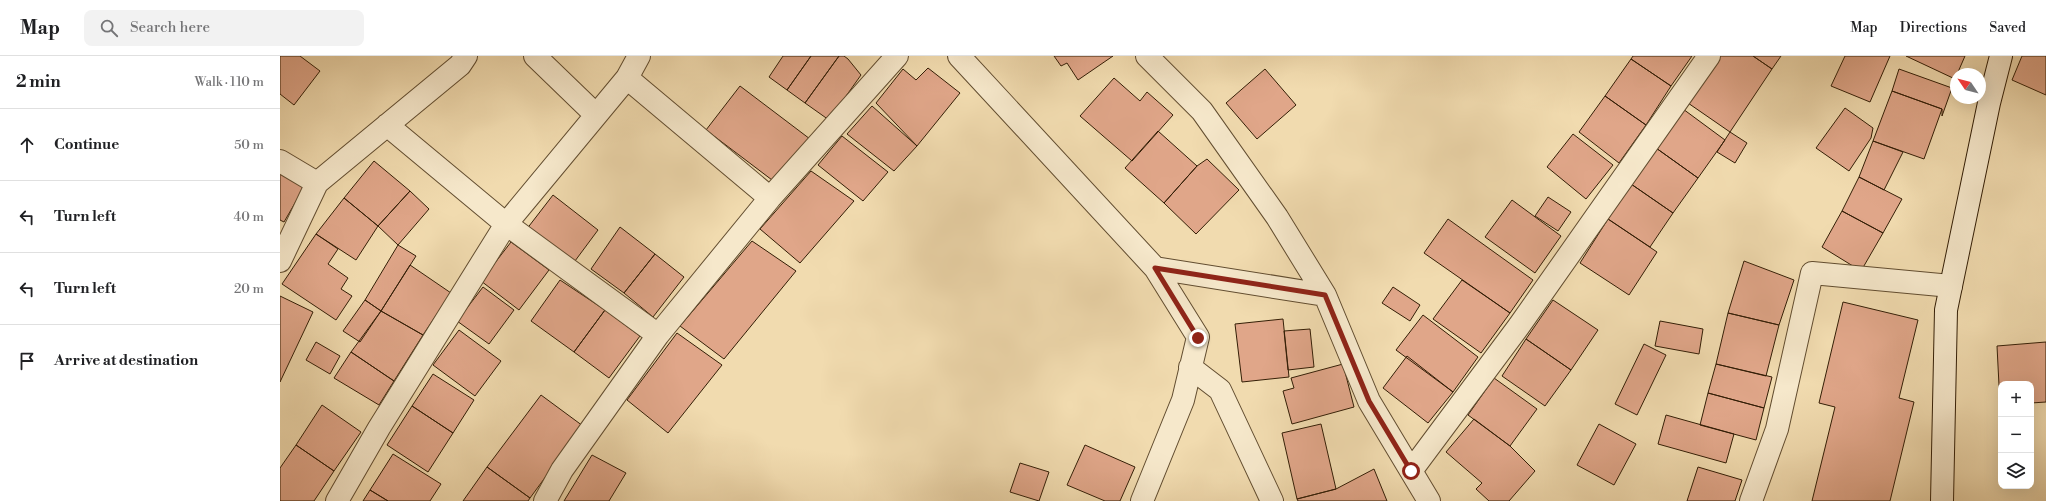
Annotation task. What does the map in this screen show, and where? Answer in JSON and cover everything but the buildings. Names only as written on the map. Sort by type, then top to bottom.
[{"type":"street","points":[[280,261],[317,183],[460,65],[466,56]]},
{"type":"street","points":[[535,56],[596,114]]},
{"type":"street","points":[[337,501],[379,428],[506,224],[627,78],[639,56]]},
{"type":"street","points":[[545,501],[562,470],[658,335],[770,198],[897,56]]},
{"type":"street","points":[[959,56],[1155,268],[1198,338],[1183,400],[1142,501]]},
{"type":"street","points":[[1147,56],[1202,112],[1277,217],[1325,295],[1369,401],[1429,501]]},
{"type":"street","points":[[1411,471],[1519,326],[1709,56]]},
{"type":"street","points":[[1942,501],[1946,310],[1989,103],[2002,56]]},
{"type":"street","points":[[627,78],[770,198]]},
{"type":"street","points":[[387,125],[506,224],[658,335]]},
{"type":"street","points":[[280,161],[317,183]]},
{"type":"street","points":[[1155,268],[1325,295]]},
{"type":"street","points":[[1751,501],[1777,429],[1812,273],[1951,286]]},
{"type":"street","points":[[1190,367],[1220,390],[1272,501]]},
{"type":"route","points":[[1198,338],[1155,268],[1325,295],[1369,401],[1411,471]]}]
